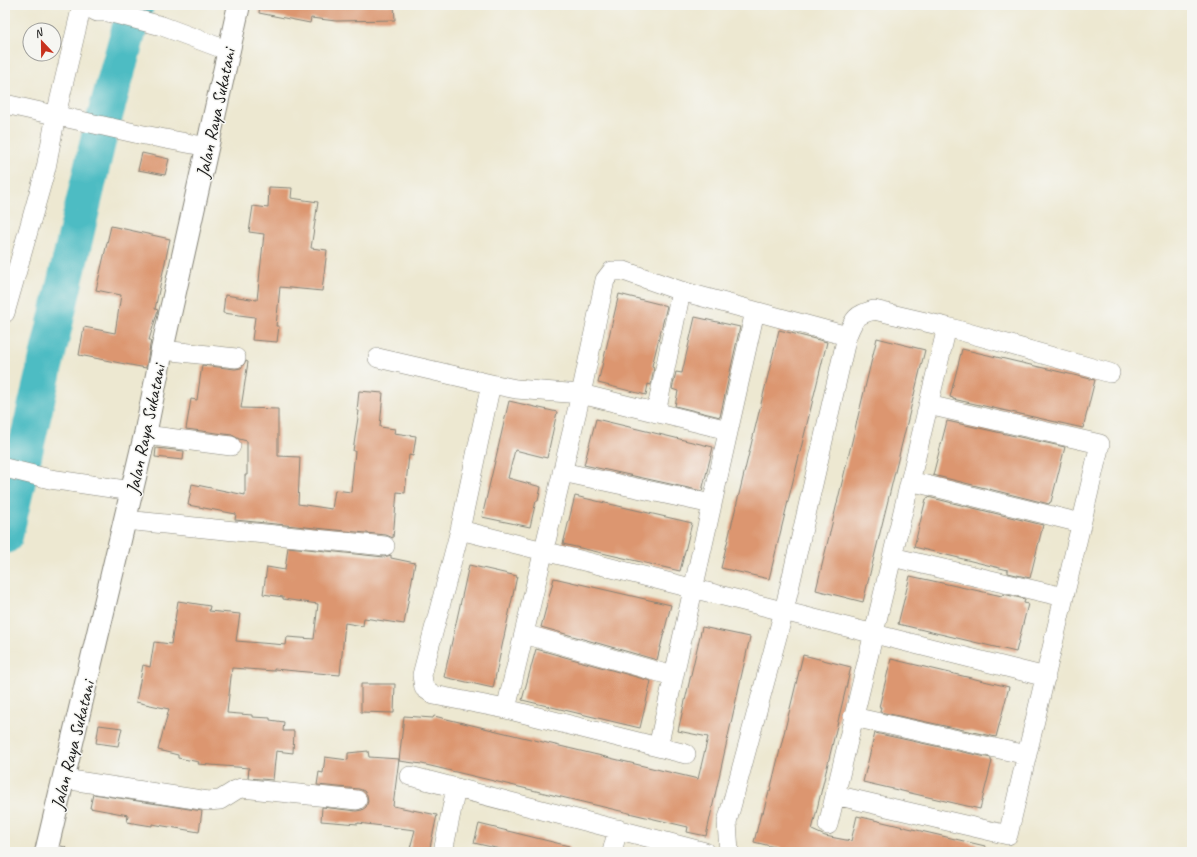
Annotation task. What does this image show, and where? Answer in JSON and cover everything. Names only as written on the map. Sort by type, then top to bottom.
[{"type":"main road","name":"Jalan Raya Sukatani","points":[[51,851],[64,778],[146,435],[162,350],[239,5]]},
{"type":"street","points":[[5,313],[46,168],[65,117],[83,5],[97,12],[108,12],[162,26],[229,50]]},
{"type":"street","points":[[5,104],[139,134],[208,147]]},
{"type":"street","points":[[506,709],[581,394],[605,280],[612,271],[624,271],[681,291],[847,336]]},
{"type":"street","points":[[656,413],[681,291]]},
{"type":"street","points":[[729,852],[727,822],[784,611],[847,336],[853,320],[863,313],[874,310],[947,327],[1110,373]]},
{"type":"street","points":[[658,747],[755,311]]},
{"type":"street","points":[[828,825],[947,327]]},
{"type":"street","points":[[162,350],[236,358]]},
{"type":"street","points":[[378,358],[516,389],[581,394],[728,430]]},
{"type":"street","points":[[490,384],[460,530],[422,675],[424,688],[434,695],[506,709],[686,754]]},
{"type":"street","points":[[835,795],[1008,835],[1046,677],[1100,444],[928,405]]},
{"type":"street","points":[[146,435],[231,446]]},
{"type":"street","points":[[8,469],[50,479],[132,490]]},
{"type":"street","points":[[562,472],[712,504]]},
{"type":"street","points":[[910,481],[1081,523]]},
{"type":"street","points":[[125,520],[385,546]]},
{"type":"street","points":[[460,530],[1046,677]]},
{"type":"street","points":[[892,557],[1064,597]]},
{"type":"street","points":[[524,634],[673,676]]},
{"type":"street","points":[[853,718],[1027,755]]},
{"type":"street","points":[[410,776],[703,852],[727,822]]},
{"type":"street","points":[[64,778],[208,800],[220,800],[242,788],[357,800]]},
{"type":"street","points":[[444,852],[456,788]]},
{"type":"street","points":[[612,852],[618,829]]},
{"type":"building","points":[[260,5],[394,5],[395,20],[336,21],[311,18],[310,23],[259,13]]},
{"type":"building","points":[[142,153],[169,159],[165,175],[138,170]]},
{"type":"building","points":[[269,187],[292,188],[291,198],[318,202],[311,248],[327,250],[322,291],[280,287],[276,326],[279,326],[277,342],[252,340],[255,317],[223,313],[225,295],[257,300],[264,234],[249,232],[253,206],[268,208]]},
{"type":"building","points":[[111,226],[170,239],[155,309],[158,310],[149,340],[151,340],[146,368],[79,355],[84,327],[115,333],[121,295],[96,290]]},
{"type":"building","points":[[619,294],[667,306],[652,366],[654,367],[651,385],[648,384],[646,395],[598,383]]},
{"type":"building","points":[[695,317],[740,327],[720,417],[675,406],[678,391],[672,389],[676,372],[682,373]]},
{"type":"building","points":[[779,330],[827,342],[769,579],[721,568]]},
{"type":"building","points":[[877,338],[925,350],[863,602],[816,590]]},
{"type":"building","points":[[962,349],[1095,380],[1083,428],[953,399],[950,397]]},
{"type":"building","points":[[246,361],[248,362],[241,408],[278,409],[278,456],[300,457],[298,504],[332,509],[335,490],[351,492],[355,451],[353,451],[359,411],[357,411],[359,391],[383,393],[380,427],[395,429],[394,433],[416,436],[413,456],[409,455],[405,493],[397,492],[393,538],[386,535],[235,520],[236,514],[188,505],[192,484],[245,495],[245,475],[247,475],[247,441],[232,435],[186,429],[191,399],[197,400],[202,365],[235,369],[241,368]]},
{"type":"building","points":[[509,401],[557,412],[547,458],[515,450],[508,478],[541,487],[530,527],[482,517]]},
{"type":"building","points":[[596,419],[713,447],[702,491],[584,465]]},
{"type":"building","points":[[947,421],[1065,447],[1051,502],[1049,504],[933,475]]},
{"type":"building","points":[[156,448],[184,451],[183,460],[155,457]]},
{"type":"building","points":[[575,496],[692,523],[680,571],[563,544]]},
{"type":"building","points":[[928,497],[1043,525],[1030,578],[1008,573],[1008,570],[914,547],[926,499]]},
{"type":"building","points":[[288,547],[384,557],[391,555],[391,558],[415,563],[404,624],[364,618],[363,626],[345,623],[340,675],[274,669],[274,671],[232,668],[227,713],[270,718],[270,720],[284,722],[283,731],[294,731],[293,753],[276,751],[273,780],[248,778],[249,768],[198,764],[199,762],[178,758],[178,755],[158,750],[169,709],[136,702],[143,665],[150,667],[154,642],[171,644],[178,601],[210,606],[209,611],[240,614],[236,641],[286,645],[287,637],[314,639],[318,604],[283,599],[283,597],[263,594],[267,567],[285,570]]},
{"type":"building","points":[[469,565],[517,576],[493,688],[444,677]]},
{"type":"building","points":[[910,576],[1002,596],[1003,594],[1025,599],[1024,603],[1028,604],[1016,652],[898,624]]},
{"type":"building","points":[[554,578],[671,605],[657,660],[541,627]]},
{"type":"building","points":[[702,627],[750,637],[706,836],[687,832],[688,827],[422,764],[399,761],[404,716],[433,718],[434,716],[698,779],[708,737],[678,731]]},
{"type":"building","points":[[536,649],[651,681],[640,728],[522,700]]},
{"type":"building","points":[[803,655],[851,667],[812,830],[825,836],[851,841],[857,816],[985,846],[984,852],[795,852],[754,842],[761,813],[763,813],[770,791]]},
{"type":"building","points":[[891,659],[1009,687],[996,737],[880,712],[881,707],[879,707]]},
{"type":"building","points":[[361,684],[395,684],[394,713],[361,712]]},
{"type":"building","points":[[99,725],[122,728],[118,746],[96,743]]},
{"type":"building","points":[[875,733],[991,758],[992,761],[980,809],[863,782]]},
{"type":"building","points":[[368,751],[369,757],[399,759],[393,806],[437,815],[429,852],[409,852],[415,830],[358,823],[321,821],[322,807],[356,811],[362,810],[366,807],[368,801],[367,795],[364,791],[359,789],[317,785],[319,772],[323,773],[325,757],[348,760],[348,753]]},
{"type":"building","points":[[93,794],[202,811],[199,832],[152,824],[152,826],[127,822],[128,815],[90,808]]},
{"type":"building","points":[[479,824],[569,846],[569,852],[513,852],[474,843]]},
{"type":"waterway","points":[[5,536],[99,137],[136,5]]}]
